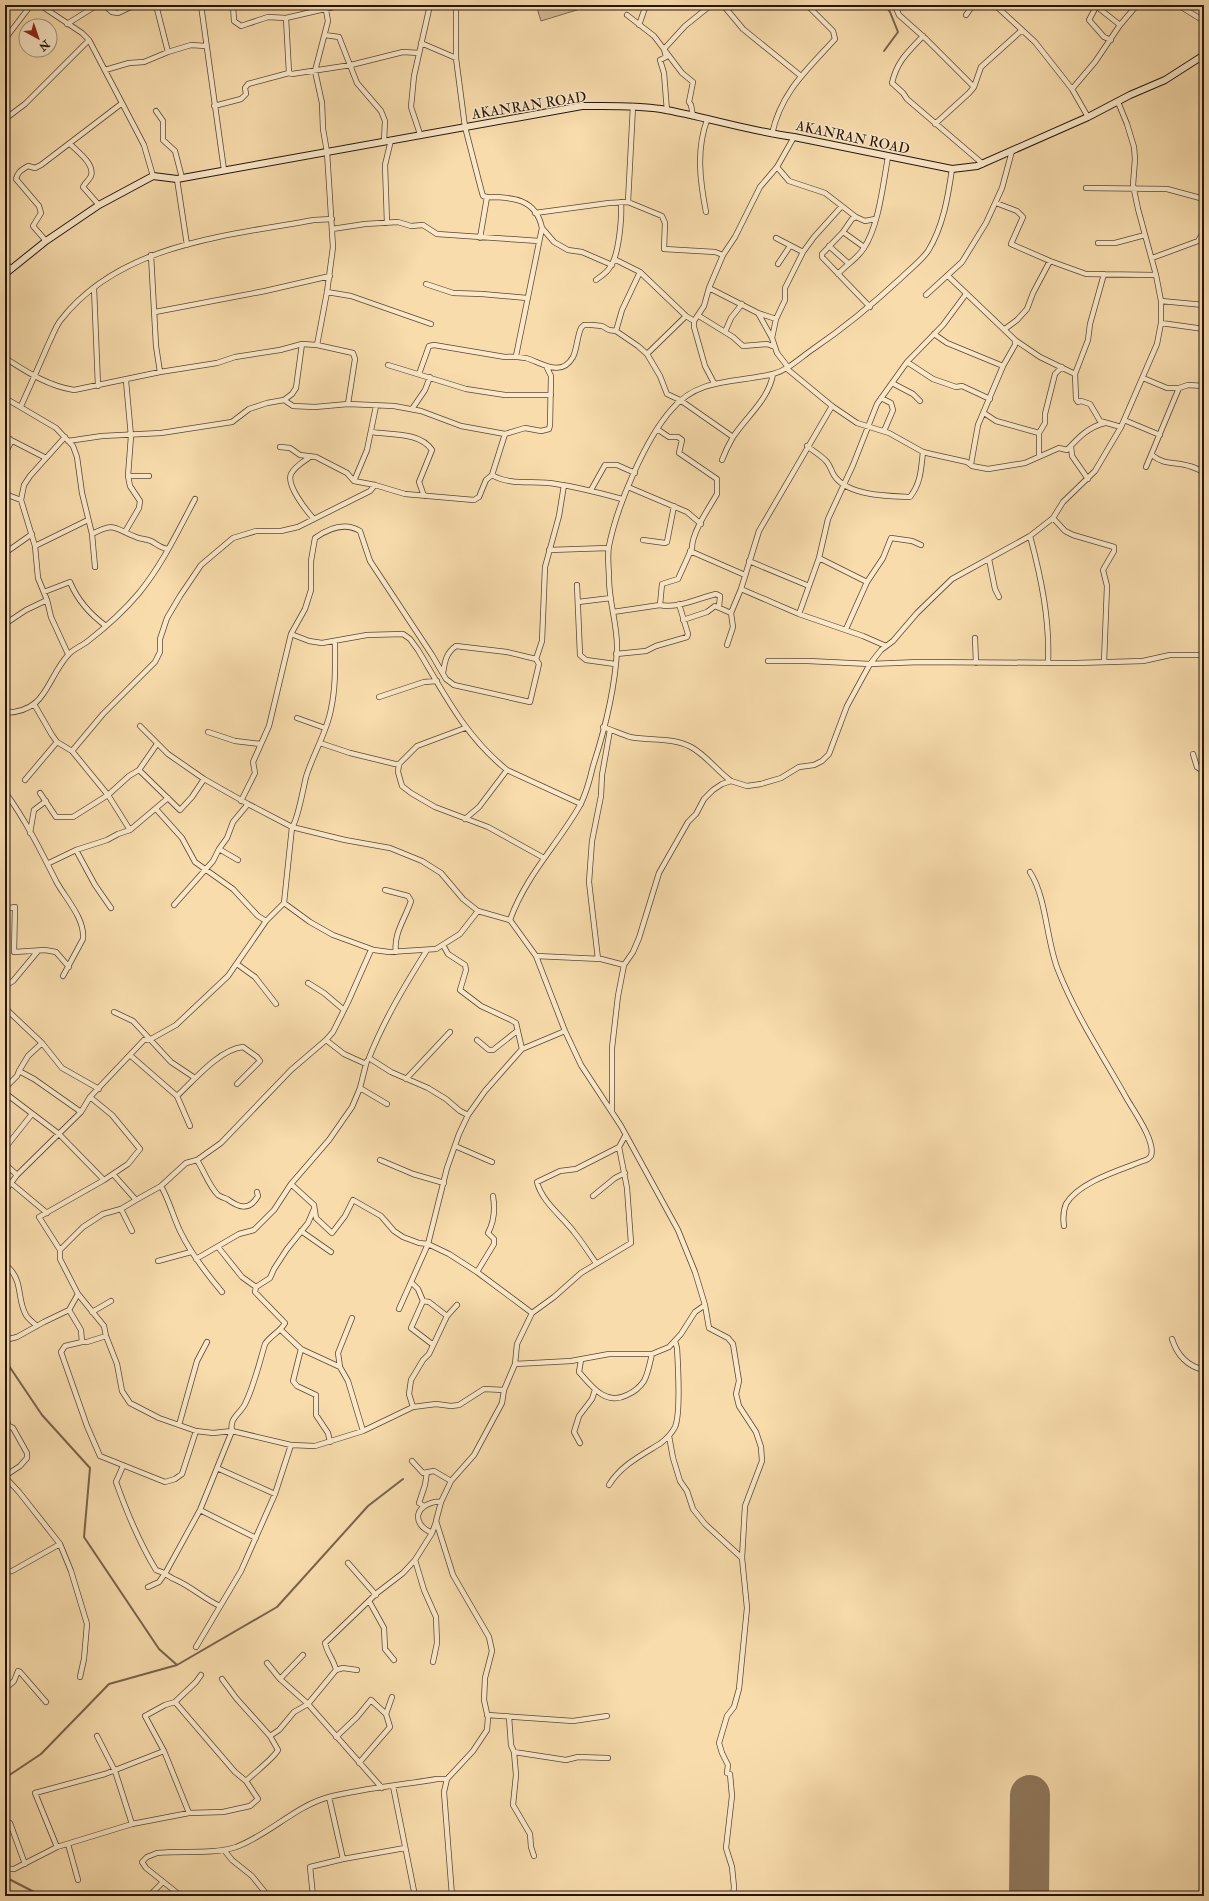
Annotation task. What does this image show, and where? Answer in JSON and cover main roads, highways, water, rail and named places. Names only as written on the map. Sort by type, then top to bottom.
[{"type":"main road","name":"AKANRAN ROAD","points":[[5,274],[46,241],[99,205],[153,176],[180,178],[582,106],[633,106],[667,111],[772,134],[794,137],[952,170],[983,164],[1088,117],[1130,95],[1164,80],[1204,55]]},
{"type":"waterway","points":[[884,51],[898,32],[890,12],[885,5]]},
{"type":"waterway","points":[[5,1360],[42,1415],[90,1468],[84,1537],[159,1649],[177,1665]]},
{"type":"waterway","points":[[5,1778],[41,1754],[109,1684],[177,1665],[277,1607],[368,1506],[403,1479]]},
{"type":"waterway","points":[[5,1877],[42,1896]]}]
